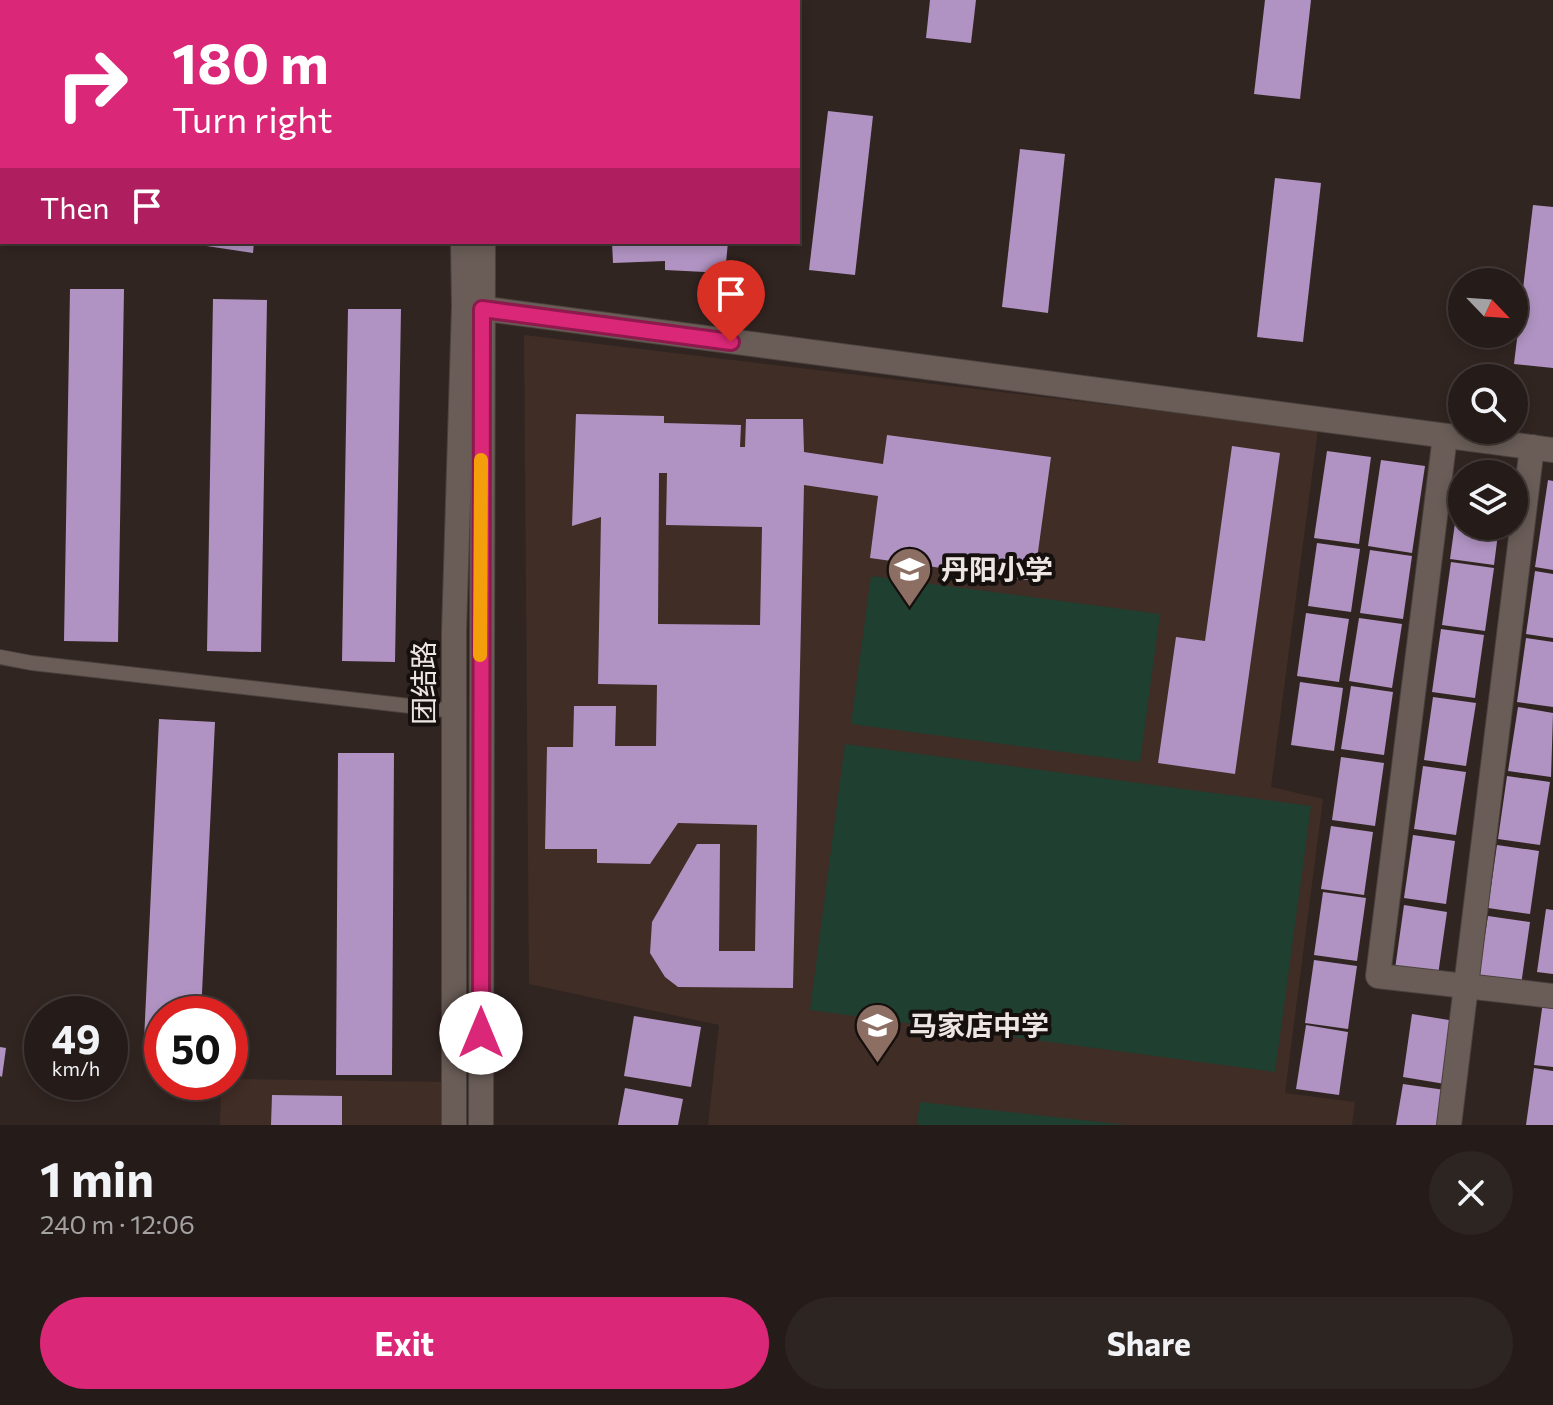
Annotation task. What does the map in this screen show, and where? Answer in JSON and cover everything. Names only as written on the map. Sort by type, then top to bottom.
[{"type":"street","name":"团结路","points":[[463,244],[473,308],[481,1125]]},
{"type":"street","name":"团结路","points":[[454,1125],[454,711],[473,308],[483,244]]},
{"type":"street","points":[[473,308],[1542,448],[1449,1125]]},
{"type":"street","points":[[1445,436],[1378,976],[1553,996]]},
{"type":"lane","points":[[0,657],[454,711]]},
{"type":"shaded area","name":"丹阳小学","points":[[524,335],[1318,430],[1271,787],[1323,799],[1285,1093],[1355,1102],[1352,1125],[708,1125],[719,1025],[529,984]]},
{"type":"shaded area","points":[[248,1079],[449,1082],[449,1125],[220,1125],[221,1100],[248,1100]]},
{"type":"green space","points":[[871,576],[1160,614],[1140,762],[851,724]]},
{"type":"green space","points":[[845,744],[1311,806],[1275,1072],[810,1010]]},
{"type":"green space","points":[[920,1102],[1127,1125],[917,1125]]},
{"type":"building","points":[[930,0],[976,0],[971,43],[926,38]]},
{"type":"building","points":[[1265,0],[1311,0],[1300,99],[1254,94]]},
{"type":"building","points":[[828,111],[873,116],[855,275],[809,270]]},
{"type":"building","points":[[1020,149],[1065,154],[1048,313],[1002,307]]},
{"type":"building","points":[[1275,178],[1321,183],[1303,342],[1257,337]]},
{"type":"building","points":[[1533,205],[1553,207],[1553,368],[1514,364],[1516,348],[1528,348],[1528,268],[1525,268]]},
{"type":"building","points":[[193,244],[254,244],[253,253]]},
{"type":"building","points":[[612,244],[728,244],[725,273],[665,270],[665,261],[613,263]]},
{"type":"building","points":[[70,289],[124,289],[118,642],[64,641]]},
{"type":"building","points":[[213,299],[267,300],[261,652],[207,651]]},
{"type":"building","points":[[348,309],[401,309],[395,662],[342,661]]},
{"type":"building","points":[[576,414],[664,416],[664,423],[741,425],[740,447],[745,447],[746,419],[803,419],[804,452],[883,464],[887,435],[1051,457],[1034,581],[870,558],[878,496],[804,485],[793,988],[678,987],[665,977],[650,953],[652,922],[697,844],[720,844],[719,951],[755,951],[757,825],[678,823],[650,864],[597,863],[597,849],[545,849],[547,747],[573,747],[574,706],[616,706],[615,746],[656,746],[657,685],[598,684],[601,517],[572,526]],"holes":[[[659,473],[667,473],[666,525],[762,527],[760,625],[658,624]]]},
{"type":"building","points":[[1232,446],[1280,453],[1235,774],[1158,763],[1176,637],[1205,641]]},
{"type":"building","points":[[1327,451],[1371,457],[1359,544],[1314,538]]},
{"type":"building","points":[[1381,460],[1425,466],[1412,553],[1368,546]]},
{"type":"building","points":[[1548,480],[1553,481],[1553,570],[1535,567]]},
{"type":"building","points":[[1453,540],[1497,540],[1494,565],[1450,559]]},
{"type":"building","points":[[1317,543],[1360,549],[1351,612],[1308,606]]},
{"type":"building","points":[[1370,550],[1412,556],[1403,619],[1360,613]]},
{"type":"building","points":[[1451,562],[1494,568],[1485,631],[1442,625]]},
{"type":"building","points":[[1535,571],[1553,574],[1553,638],[1526,634]]},
{"type":"building","points":[[1306,613],[1349,619],[1339,682],[1297,676]]},
{"type":"building","points":[[1359,618],[1402,624],[1392,688],[1349,681]]},
{"type":"building","points":[[1441,629],[1484,635],[1475,698],[1432,692]]},
{"type":"building","points":[[1526,638],[1553,642],[1553,707],[1517,702]]},
{"type":"building","points":[[1300,682],[1343,688],[1334,751],[1291,745]]},
{"type":"building","points":[[1351,686],[1393,692],[1384,755],[1341,749]]},
{"type":"building","points":[[1433,697],[1476,703],[1466,766],[1424,760]]},
{"type":"building","points":[[1518,707],[1553,713],[1551,777],[1508,771]]},
{"type":"building","points":[[159,719],[215,722],[202,996],[146,996]]},
{"type":"building","points":[[338,753],[394,753],[392,1075],[336,1075]]},
{"type":"building","points":[[1341,757],[1384,763],[1375,826],[1332,820]]},
{"type":"building","points":[[1423,766],[1466,772],[1456,835],[1414,829]]},
{"type":"building","points":[[1507,776],[1550,782],[1540,845],[1498,839]]},
{"type":"building","points":[[1331,826],[1373,832],[1364,895],[1321,889]]},
{"type":"building","points":[[1413,835],[1455,841],[1446,904],[1404,898]]},
{"type":"building","points":[[1497,845],[1539,851],[1530,914],[1488,908]]},
{"type":"building","points":[[1323,892],[1366,898],[1357,961],[1314,955]]},
{"type":"building","points":[[1404,905],[1447,912],[1438,975],[1395,969]]},
{"type":"building","points":[[1546,909],[1553,910],[1553,974],[1537,972]]},
{"type":"building","points":[[1488,916],[1530,922],[1521,985],[1478,979]]},
{"type":"building","points":[[1314,960],[1357,966],[1348,1029],[1305,1023]]},
{"type":"building","points":[[1543,1002],[1553,1003],[1553,1067],[1534,1065]]},
{"type":"building","points":[[1412,1014],[1455,1021],[1445,1084],[1403,1077]]},
{"type":"building","points":[[634,1016],[701,1027],[691,1087],[624,1076]]},
{"type":"building","points":[[1306,1025],[1348,1032],[1339,1095],[1296,1089]]},
{"type":"building","points":[[0,1047],[6,1048],[2,1077],[0,1076]]},
{"type":"building","points":[[1534,1068],[1553,1071],[1553,1125],[1526,1125]]},
{"type":"building","points":[[1403,1084],[1445,1090],[1440,1125],[1396,1125]]},
{"type":"building","points":[[625,1088],[683,1099],[678,1125],[618,1125]]},
{"type":"building","points":[[272,1095],[342,1096],[342,1125],[271,1125]]},
{"type":"slow traffic","points":[[480,655],[481,460]]},
{"type":"place","name":"丹阳小学","points":[[910,609]]},
{"type":"place","name":"马家店中学","points":[[878,1065]]},
{"type":"route","points":[[481,1033],[482,309],[731,342]]}]
